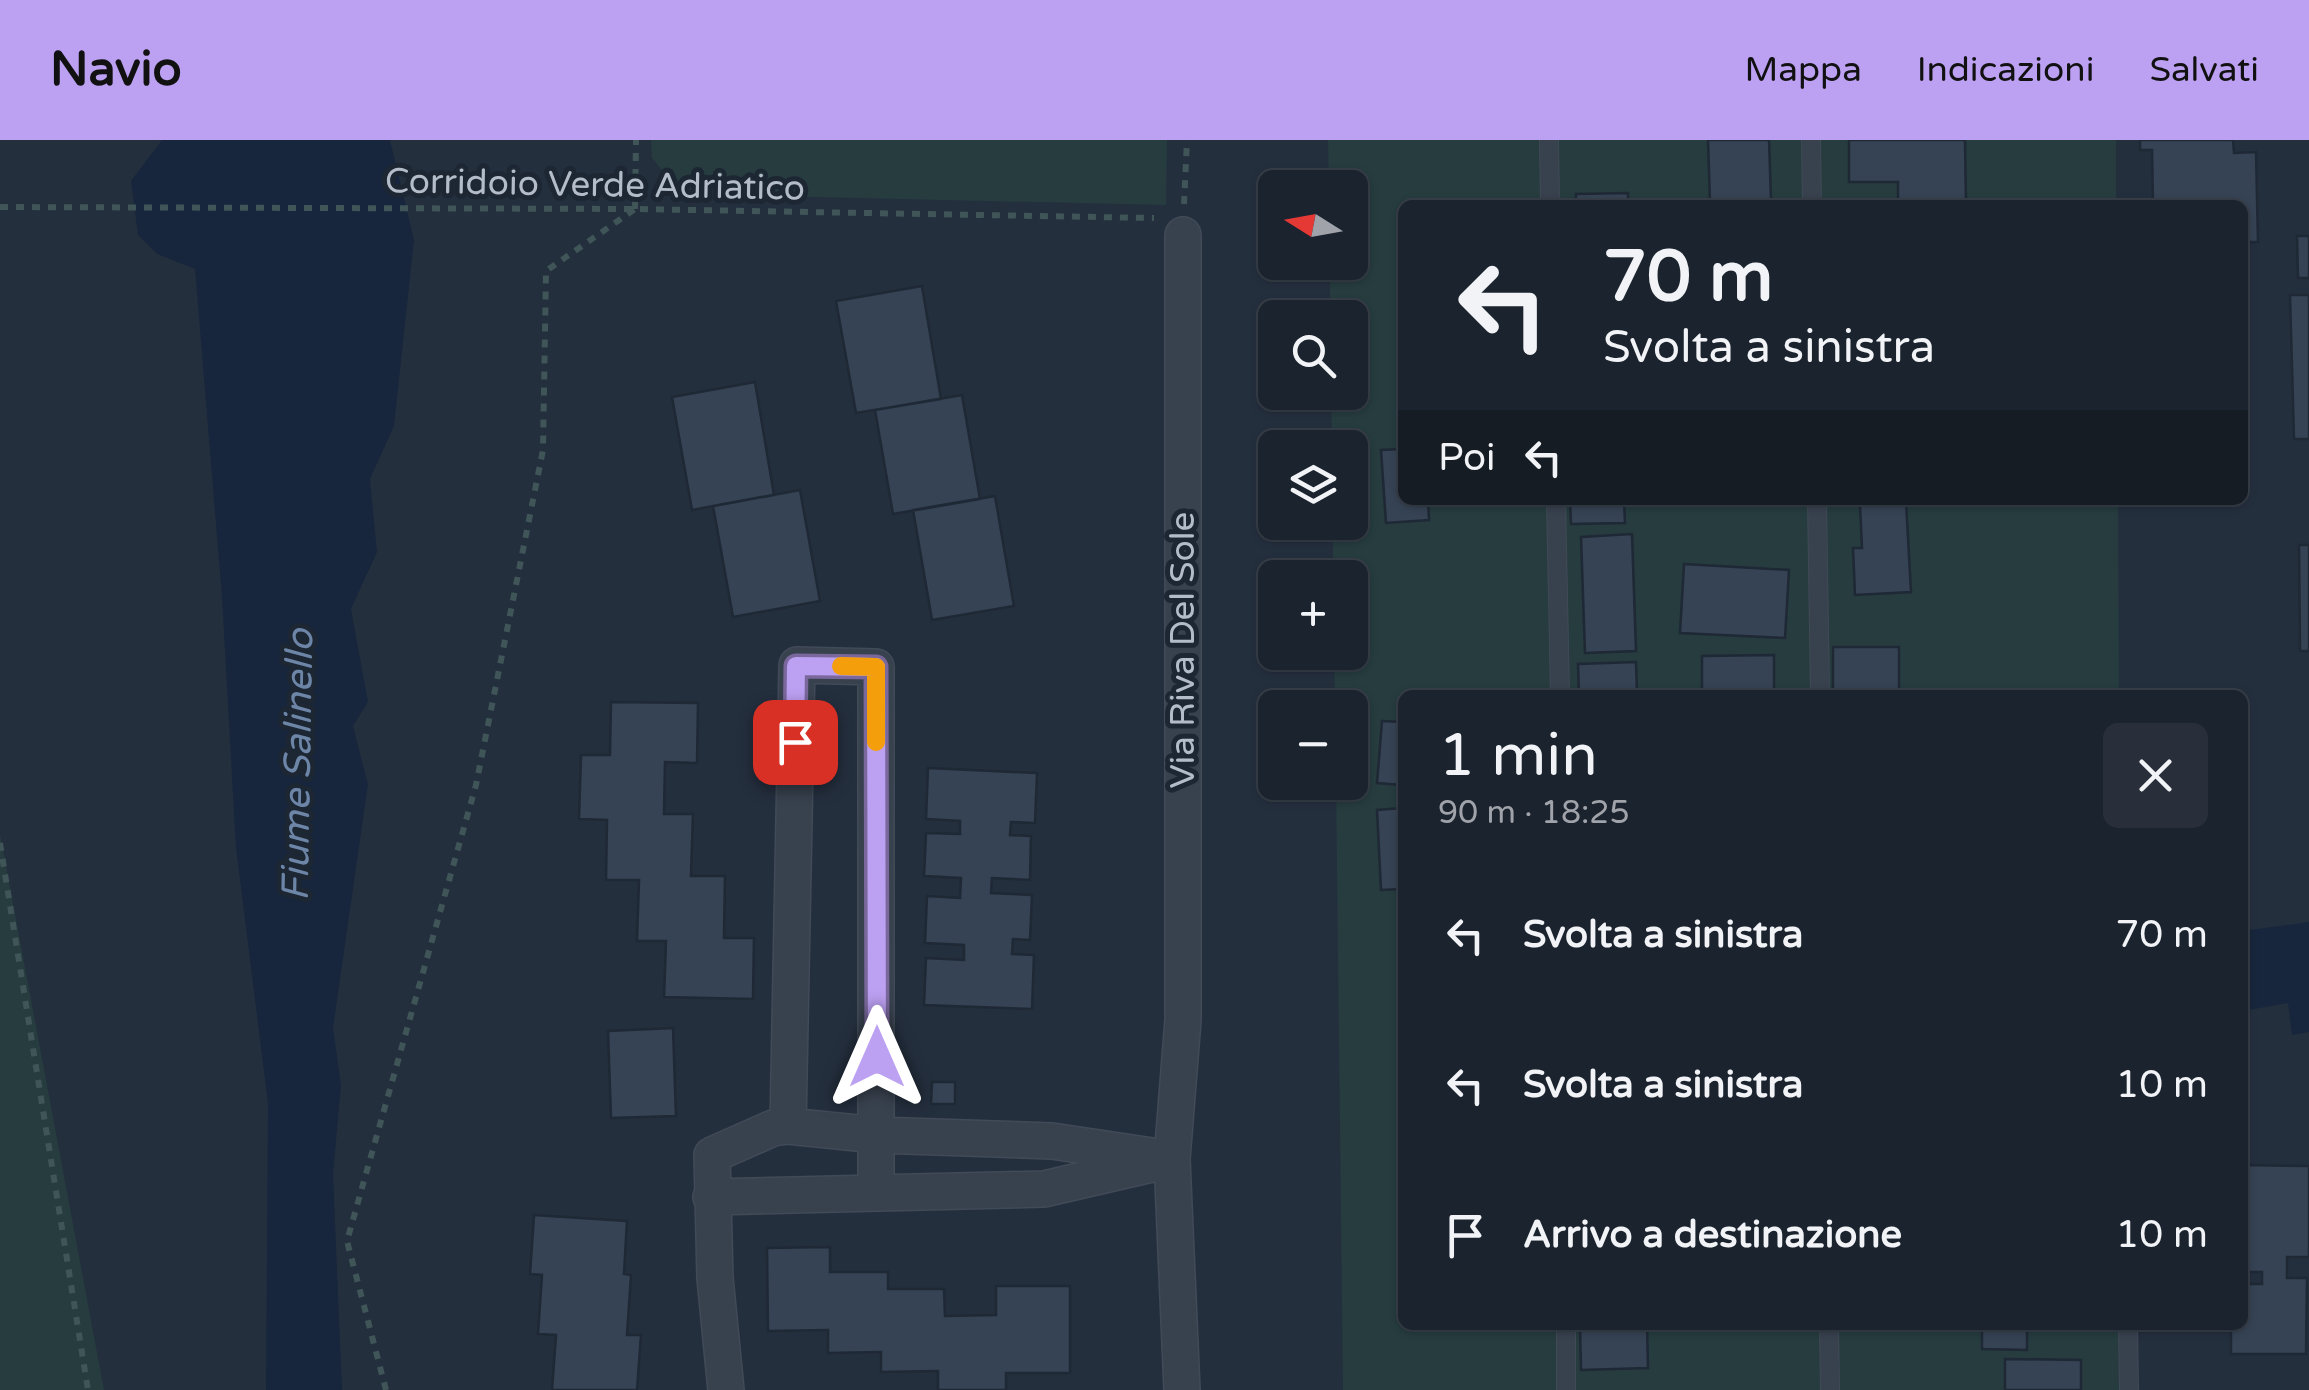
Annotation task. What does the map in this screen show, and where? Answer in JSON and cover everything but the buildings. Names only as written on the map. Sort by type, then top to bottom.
[{"type":"street","name":"Via Riva Del Sole","points":[[1182,1390],[1172,1160],[1183,1020],[1183,235]]},
{"type":"street","points":[[788,1126],[796,666],[876,667],[876,1193]]},
{"type":"street","points":[[726,1390],[715,1278],[712,1155],[773,1128],[788,1126],[877,1135],[1052,1141],[1172,1160]]},
{"type":"street","points":[[711,1196],[1044,1189],[1172,1160]]},
{"type":"lane","points":[[1549,140],[1550,200]]},
{"type":"lane","points":[[1812,140],[1812,200]]},
{"type":"lane","points":[[1556,505],[1560,690]]},
{"type":"lane","points":[[1817,505],[1820,690]]},
{"type":"lane","points":[[1566,1330],[1566,1390]]},
{"type":"lane","points":[[1829,1330],[1830,1390]]},
{"type":"lane","points":[[2128,1330],[2129,1390]]},
{"type":"path","points":[[386,1390],[347,1242],[476,784],[543,450],[546,271],[635,209],[636,140]]},
{"type":"path","points":[[1183,235],[1187,140]]},
{"type":"path","name":"Corridoio Verde Adriatico","points":[[0,206],[635,209],[1164,218],[1183,235]]},
{"type":"path","points":[[0,844],[88,1390]]},
{"type":"green space","points":[[651,140],[1167,140],[1166,205],[682,194],[652,158]]},
{"type":"green space","points":[[1328,140],[2116,140],[2116,200],[1398,200],[1398,505],[2118,505],[2119,690],[1398,690],[1398,1330],[2123,1330],[2123,1390],[1343,1390],[1336,800],[1368,800],[1368,690],[1335,690],[1334,670],[1368,670],[1368,560],[1333,560],[1333,540],[1368,540],[1368,430],[1332,430],[1331,410],[1368,410],[1368,300],[1330,300],[1330,280],[1368,280],[1368,170],[1329,170]]},
{"type":"green space","points":[[0,834],[104,1390],[0,1390]]},
{"type":"water","name":"Fiume Salinello","points":[[162,140],[390,140],[414,240],[394,426],[370,479],[377,552],[351,609],[368,702],[353,726],[368,784],[333,1028],[341,1085],[333,1174],[342,1390],[266,1390],[268,1104],[236,848],[222,597],[195,269],[157,254],[138,235],[131,181]]},
{"type":"water","points":[[2309,922],[2309,1032],[2292,1035],[2288,1003],[2248,1010],[2248,930]]},
{"type":"slow traffic","points":[[841,666],[876,667],[876,742]]},
{"type":"route","points":[[795,742],[796,666],[876,667],[877,1057]]}]
